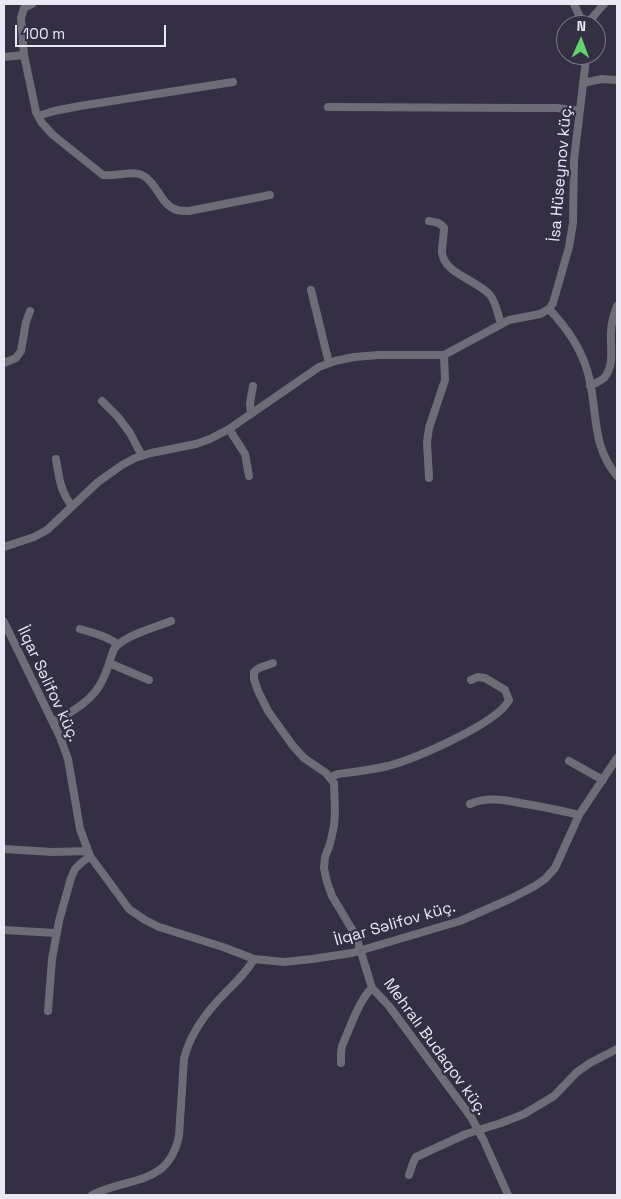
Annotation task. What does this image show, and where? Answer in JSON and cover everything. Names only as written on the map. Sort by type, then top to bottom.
[{"type":"street","points":[[32,4],[24,8],[21,18],[24,55],[36,112],[52,135],[103,175],[138,173],[145,176],[170,207],[178,210],[189,211],[270,195]]},
{"type":"street","points":[[595,15],[604,4]]},
{"type":"street","points":[[4,57],[24,55]]},
{"type":"street","name":"İsa Hüseynov küç.","points":[[549,309],[553,303],[569,247],[573,223],[574,160],[585,65]]},
{"type":"street","points":[[583,83],[602,79],[617,80]]},
{"type":"street","points":[[38,116],[80,106],[233,82]]},
{"type":"street","points":[[328,107],[557,108],[580,111]]},
{"type":"street","points":[[429,220],[437,222],[444,228],[442,252],[444,261],[449,267],[489,293],[502,324]]},
{"type":"street","points":[[311,290],[329,363]]},
{"type":"street","points":[[590,386],[603,378],[609,369],[613,316],[617,306]]},
{"type":"street","points":[[4,547],[34,537],[47,530],[103,478],[122,465],[142,456],[210,439],[229,429],[319,367],[354,357],[444,354],[515,318],[540,314],[549,309],[574,339],[582,357],[588,372],[596,430],[602,451],[609,466],[617,476]]},
{"type":"street","points":[[4,363],[16,358],[21,351],[30,311]]},
{"type":"street","points":[[429,478],[427,442],[429,428],[445,380],[444,354]]},
{"type":"street","points":[[251,414],[250,402],[254,386]]},
{"type":"street","points":[[102,401],[118,417],[130,433],[142,456]]},
{"type":"street","points":[[229,429],[245,454],[249,476]]},
{"type":"street","points":[[56,459],[61,488],[72,506]]},
{"type":"street","points":[[53,722],[75,710],[91,696],[103,680],[117,644],[128,637],[171,621]]},
{"type":"street","name":"İlqar Səlifov küç.","points":[[4,622],[60,737],[68,760],[80,829],[89,854],[129,909],[159,927],[223,946],[254,959],[294,961],[352,953],[460,921],[535,886],[555,868],[579,815],[617,758]]},
{"type":"street","points":[[80,629],[112,640],[117,644]]},
{"type":"street","points":[[109,663],[149,680]]},
{"type":"street","points":[[273,663],[254,672],[258,691],[268,711],[304,758],[330,777],[388,766],[437,748],[482,723],[506,705],[509,700],[505,690],[485,678],[478,677],[471,680]]},
{"type":"street","points":[[569,761],[603,780]]},
{"type":"street","name":"Mehralı Budaqov küç.","points":[[330,777],[334,783],[335,811],[334,826],[324,857],[324,868],[332,896],[352,929],[361,950],[372,988],[389,1006],[471,1117],[479,1130],[508,1195]]},
{"type":"street","points":[[470,804],[477,801],[498,799],[579,815]]},
{"type":"street","points":[[4,850],[89,854]]},
{"type":"street","points":[[48,1011],[55,934],[75,868],[89,854]]},
{"type":"street","points":[[4,930],[55,934]]},
{"type":"street","points":[[92,1195],[109,1187],[148,1177],[160,1170],[168,1162],[177,1148],[179,1136],[184,1059],[187,1046],[208,1012],[250,967],[254,959]]},
{"type":"street","points":[[341,1063],[342,1046],[362,1001],[372,988]]},
{"type":"street","points":[[409,1175],[416,1157],[456,1138],[524,1114],[554,1096],[577,1072],[617,1049]]}]
